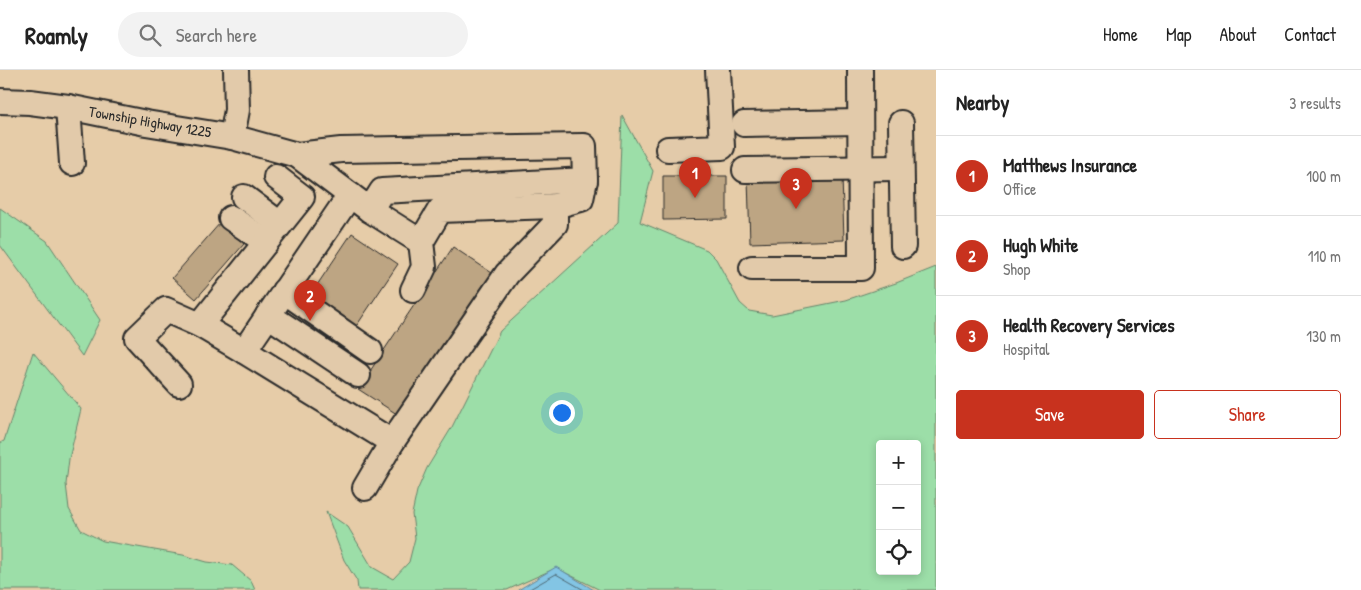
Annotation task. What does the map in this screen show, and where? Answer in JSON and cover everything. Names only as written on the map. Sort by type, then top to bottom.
[{"type":"street","points":[[232,137],[237,110],[236,70]]},
{"type":"street","points":[[668,149],[722,147],[718,70]]},
{"type":"street","points":[[752,268],[861,268],[860,70]]},
{"type":"street","name":"Township Highway 1225","points":[[0,100],[68,107],[146,123],[232,137],[297,155]]},
{"type":"street","points":[[68,107],[72,163]]},
{"type":"street","points":[[744,124],[860,122]]},
{"type":"street","points":[[901,123],[903,246]]},
{"type":"street","points":[[297,155],[341,150],[584,146],[585,180],[580,199],[554,206],[440,210],[421,242],[424,267],[413,290]]},
{"type":"street","points":[[297,155],[370,210],[421,242]]},
{"type":"street","points":[[745,170],[901,168]]},
{"type":"street","points":[[200,324],[302,197],[276,177]]},
{"type":"street","points":[[370,210],[382,191],[585,180]]},
{"type":"street","points":[[244,350],[350,195]]},
{"type":"street","points":[[244,197],[273,233]]},
{"type":"street","points":[[364,488],[392,442],[507,274],[555,224],[554,206]]},
{"type":"street","points":[[231,218],[273,233]]},
{"type":"street","points":[[284,291],[370,351]]},
{"type":"street","points":[[179,384],[138,338],[166,310],[200,324],[392,442]]},
{"type":"street","points":[[268,315],[358,375]]},
{"type":"green space","points":[[622,115],[653,171],[640,222],[707,250],[716,259],[740,303],[749,311],[772,315],[846,300],[936,267],[936,590],[600,590],[556,568],[507,590],[358,590],[357,581],[344,560],[326,512],[348,527],[372,567],[393,579],[409,562],[415,538],[412,514],[417,491],[427,468],[452,427],[500,331],[618,223]]},
{"type":"green space","points":[[0,208],[47,241],[100,320],[82,356],[0,245]]},
{"type":"green space","points":[[33,352],[81,409],[69,459],[66,484],[69,509],[81,530],[103,541],[183,555],[207,562],[232,565],[251,581],[255,590],[0,590],[0,443],[4,441]]},
{"type":"water","points":[[556,567],[594,590],[518,590]]},
{"type":"building","points":[[663,176],[727,176],[727,219],[663,220]]},
{"type":"building","points":[[842,176],[844,240],[750,243],[748,179]]},
{"type":"building","points":[[220,223],[244,244],[196,299],[172,278]]},
{"type":"building","points":[[352,233],[398,264],[353,331],[307,300]]},
{"type":"building","points":[[453,247],[498,277],[403,418],[358,389]]},
{"type":"place","name":"Matthews Insurance","points":[[695,198]]},
{"type":"place","name":"Health Recovery Services","points":[[796,209]]},
{"type":"place","name":"Hugh White","points":[[310,321]]}]
